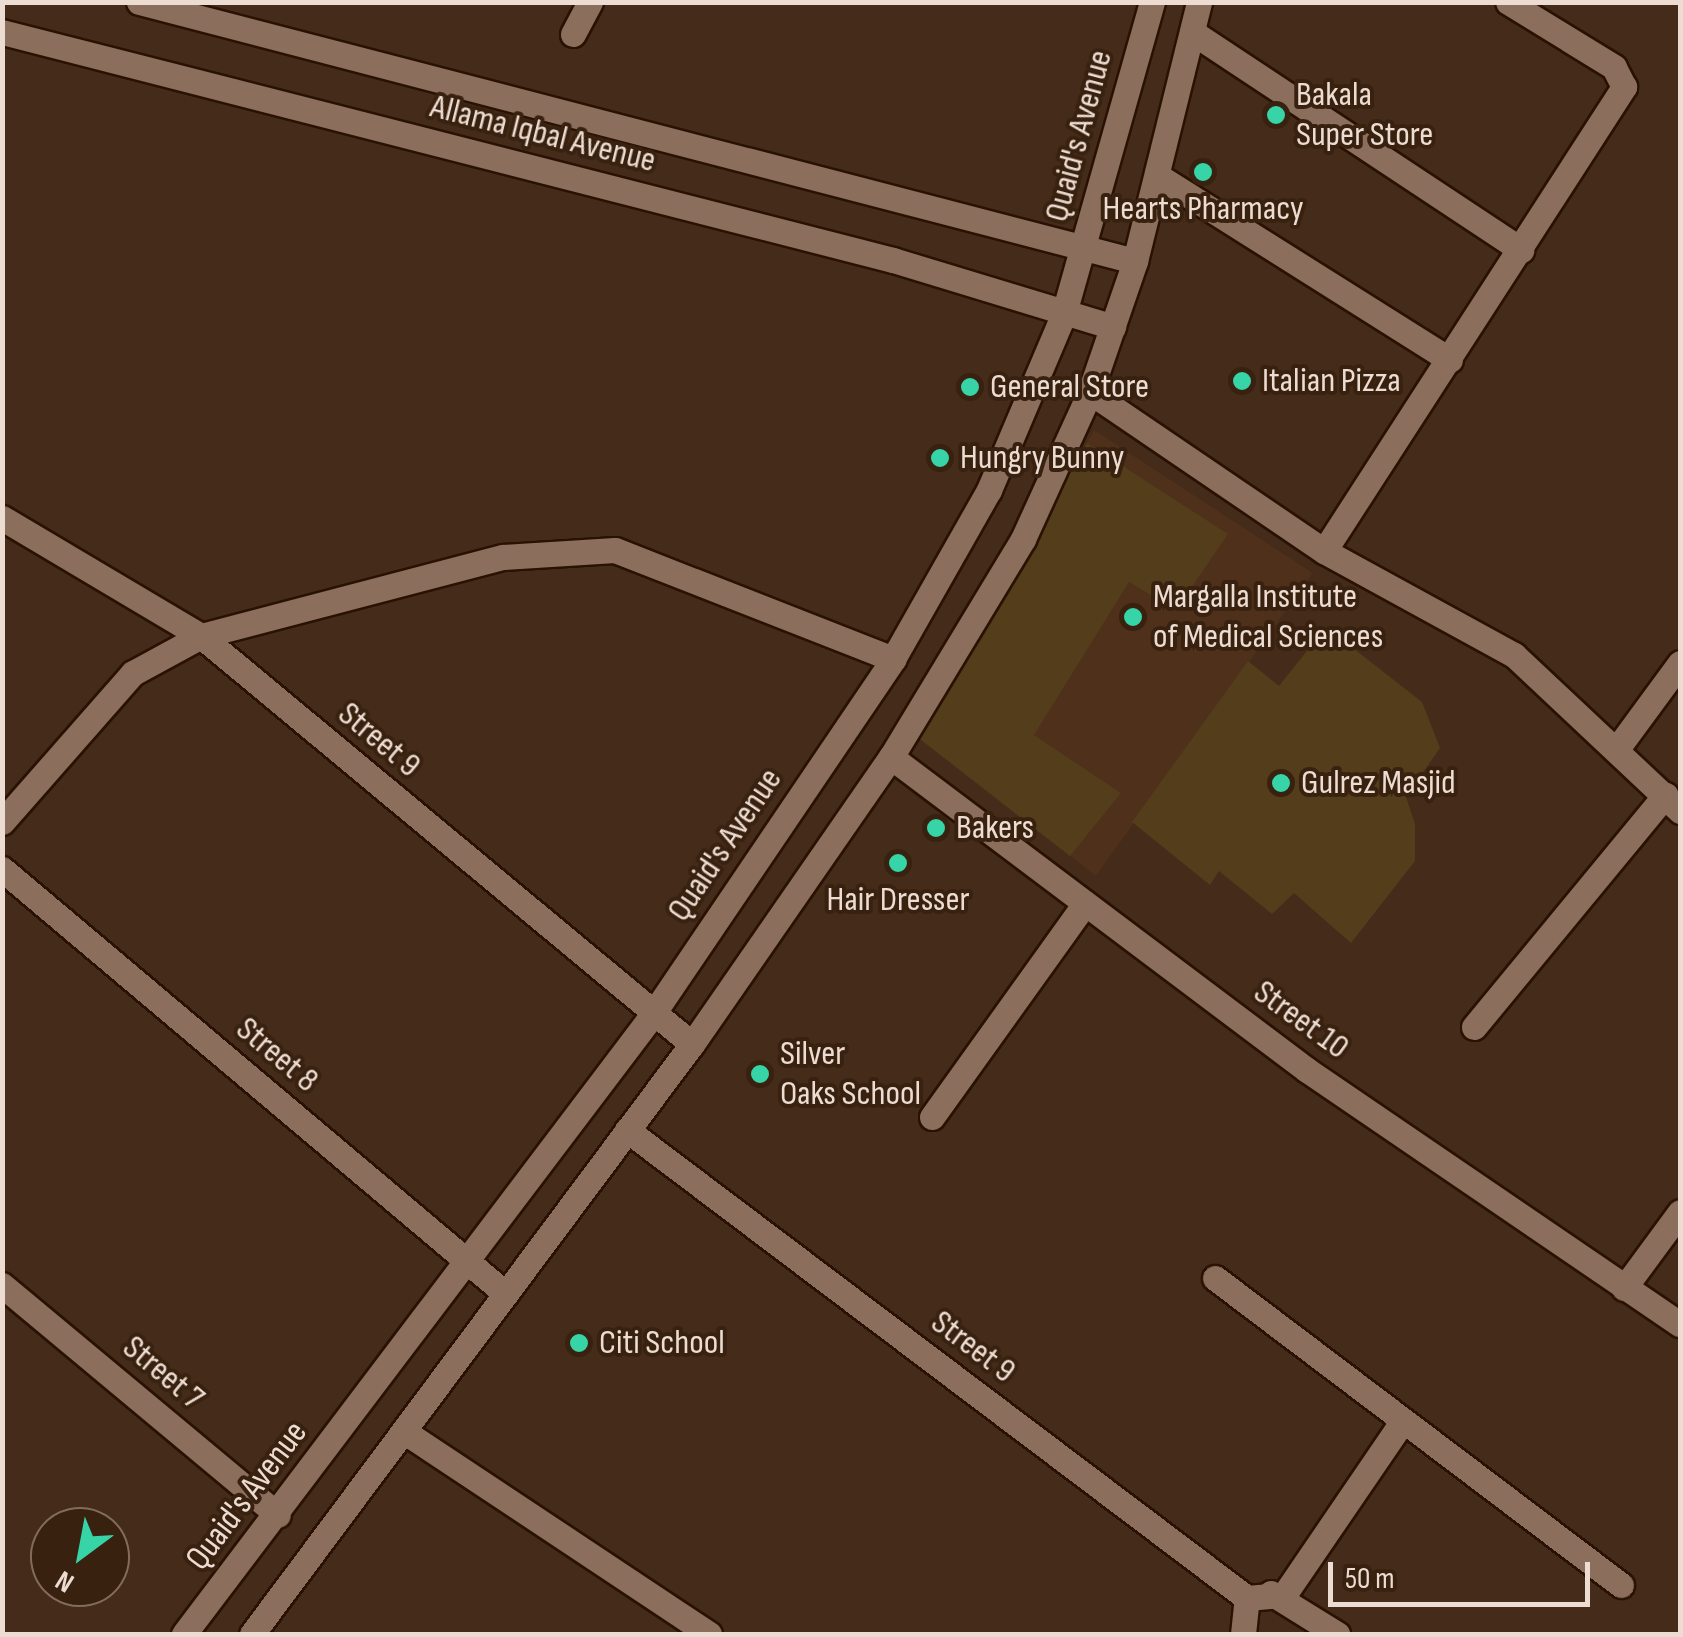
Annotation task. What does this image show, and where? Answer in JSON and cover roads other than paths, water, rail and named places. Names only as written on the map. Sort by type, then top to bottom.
[{"type":"street","name":"Allama Iqbal Avenue","points":[[139,2],[1135,261]]},
{"type":"street","points":[[573,34],[590,2]]},
{"type":"street","name":"Quaid's Avenue","points":[[184,1634],[278,1515],[465,1260],[653,1014],[892,659],[989,490],[1064,314],[1152,2]]},
{"type":"street","points":[[252,1634],[692,1044],[892,757],[1023,539],[1090,392],[1135,261],[1199,2]]},
{"type":"street","points":[[1324,551],[1624,87],[1614,67],[1508,2]]},
{"type":"street","name":"Allama Iqbal Avenue","points":[[2,32],[893,260],[1113,326]]},
{"type":"street","points":[[1192,32],[1521,250]]},
{"type":"street","points":[[1158,176],[1450,360]]},
{"type":"street","points":[[1090,392],[1324,551],[1514,655],[1619,746],[1673,803],[1474,1028]]},
{"type":"street","name":"Street 9","points":[[2,518],[201,636],[692,1044]]},
{"type":"street","points":[[2,822],[133,673],[201,636],[504,556],[616,550],[892,659]]},
{"type":"street","points":[[1619,746],[1680,662]]},
{"type":"street","name":"Street 10","points":[[892,757],[1307,1070],[1680,1324]]},
{"type":"street","name":"Street 8","points":[[2,869],[506,1294]]},
{"type":"street","points":[[932,1117],[1084,902]]},
{"type":"street","name":"Street 9","points":[[627,1130],[1247,1598]]},
{"type":"street","points":[[1624,1288],[1680,1212]]},
{"type":"street","points":[[1215,1278],[1621,1585]]},
{"type":"street","name":"Street 7","points":[[2,1285],[278,1515]]},
{"type":"street","points":[[1284,1594],[1402,1422]]},
{"type":"street","points":[[405,1432],[709,1634]]},
{"type":"street","points":[[1243,1634],[1247,1598],[1284,1594],[1337,1634]]},
{"type":"place","name":"Bakala Super Store","points":[[1276,115]]},
{"type":"place","name":"Hearts Pharmacy","points":[[1203,172]]},
{"type":"place","name":"Italian Pizza","points":[[1242,381]]},
{"type":"place","name":"General Store","points":[[970,387]]},
{"type":"place","name":"Hungry Bunny","points":[[940,458]]},
{"type":"place","name":"Margalla Institute of Medical Sciences","points":[[1133,617]]},
{"type":"place","name":"Gulrez Masjid","points":[[1281,783]]},
{"type":"place","name":"Bakers","points":[[936,828]]},
{"type":"place","name":"Hair Dresser","points":[[898,863]]},
{"type":"place","name":"Silver Oaks School","points":[[760,1074]]},
{"type":"place","name":"Citi School","points":[[579,1343]]}]
